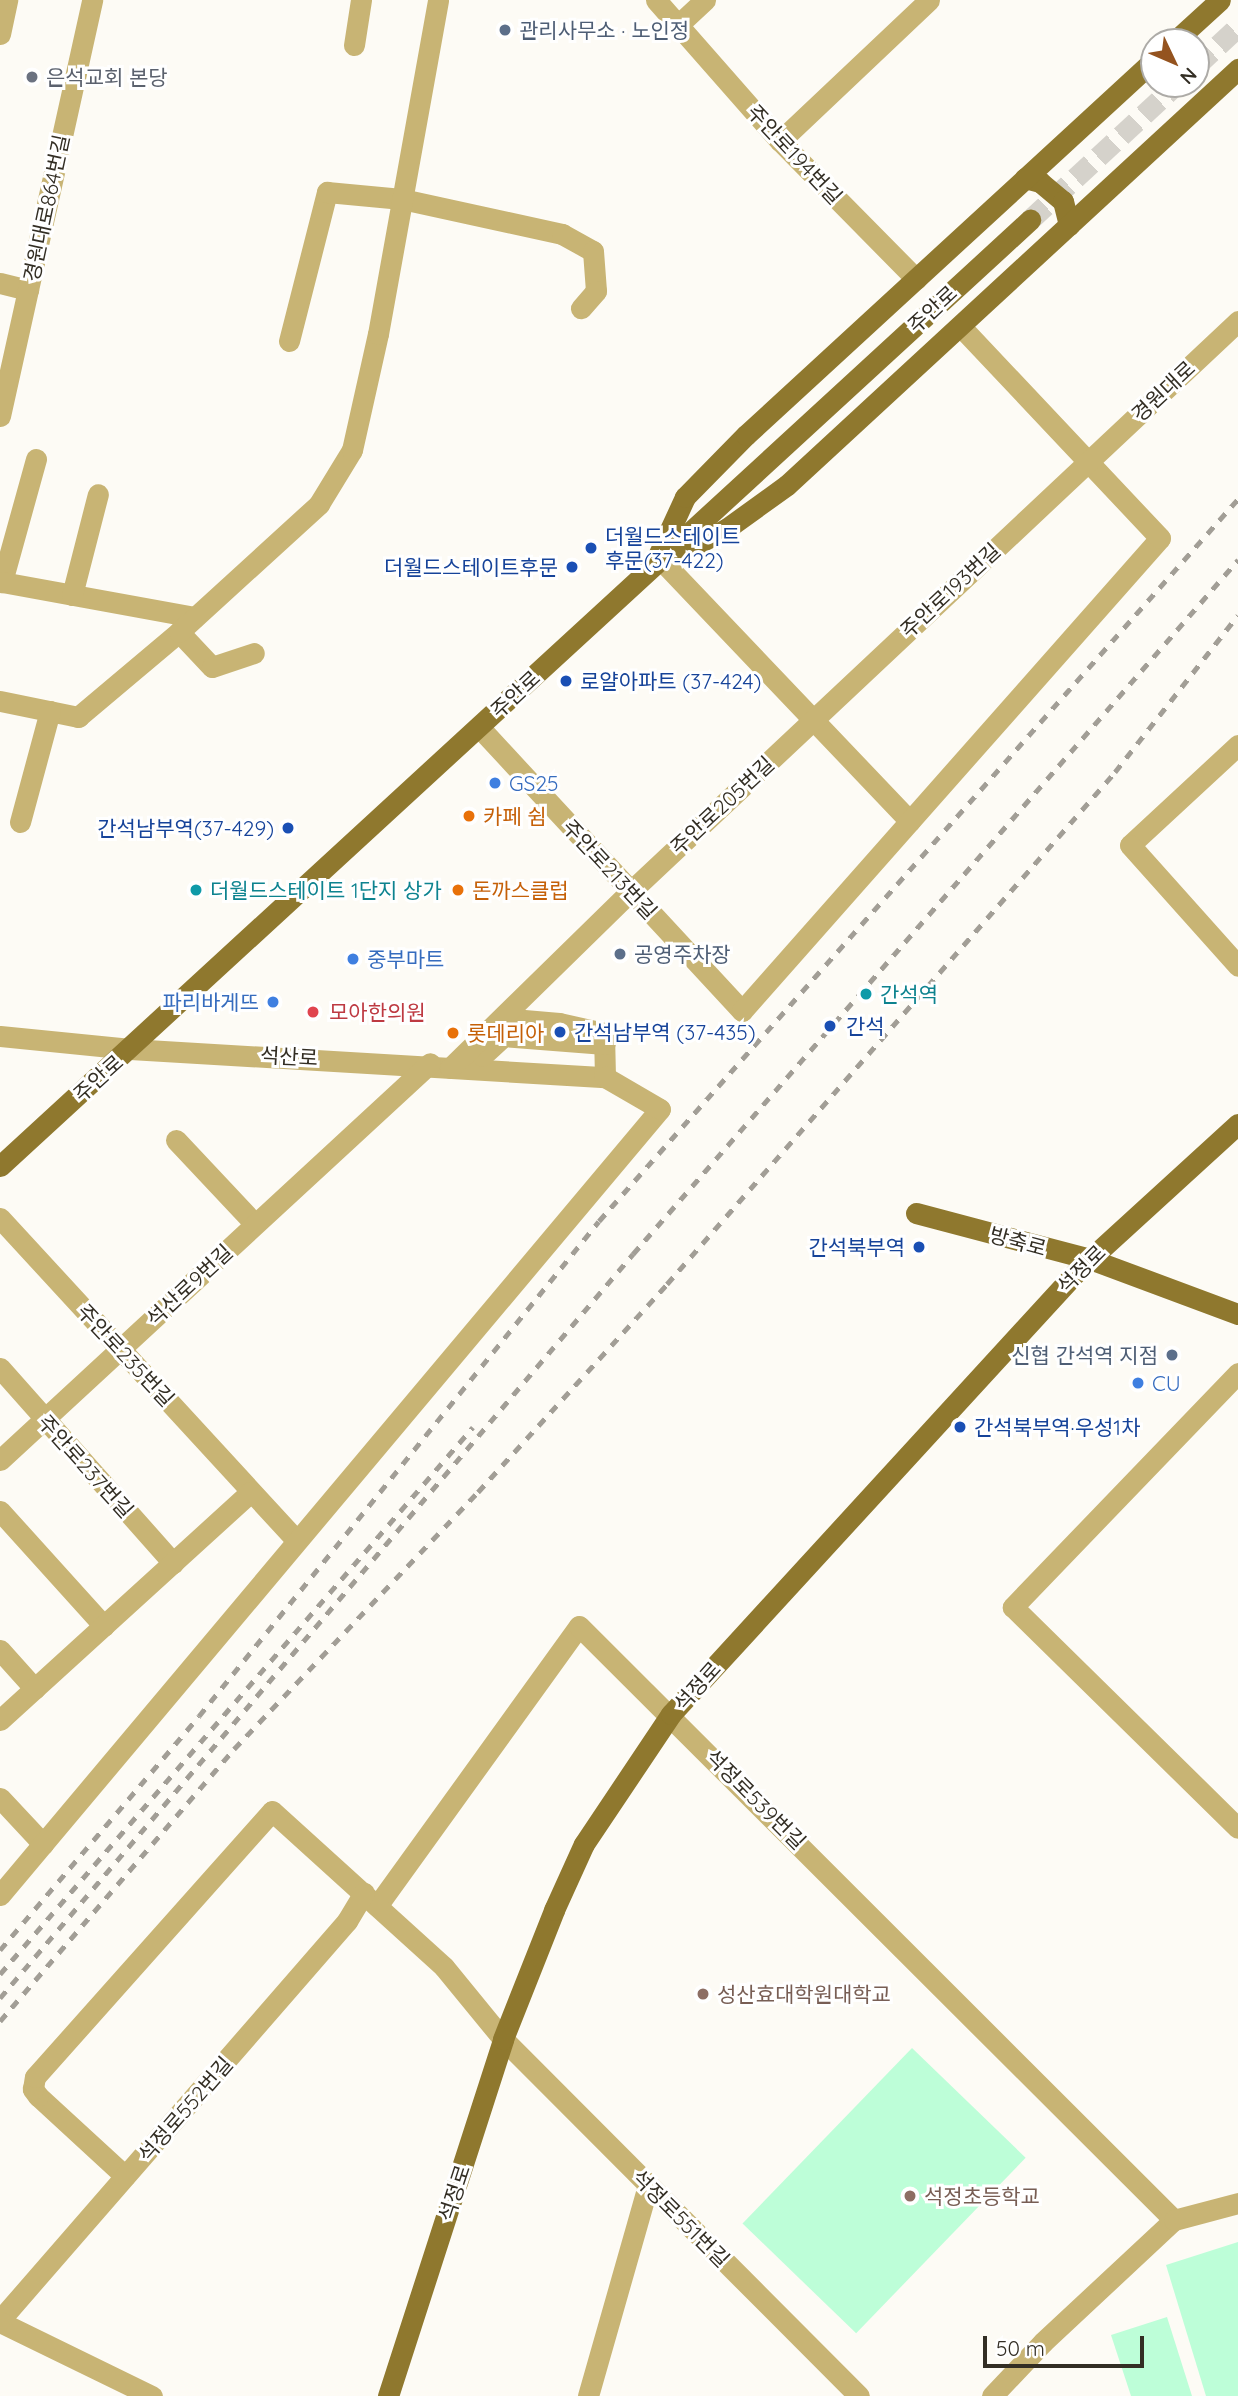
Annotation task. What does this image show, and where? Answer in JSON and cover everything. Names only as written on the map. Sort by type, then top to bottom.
[{"type":"main road","points":[[1189,28],[1220,0]]},
{"type":"main road","points":[[658,564],[726,529],[787,485],[1238,69]]},
{"type":"main road","points":[[658,564],[685,497],[746,435],[1140,73]]},
{"type":"main road","points":[[1025,178],[1040,182],[1063,201],[1069,225]]},
{"type":"main road","name":"주안로","points":[[0,1166],[1030,220]]},
{"type":"main road","name":"석정로","points":[[388,2396],[503,2039],[584,1844],[671,1714],[1090,1259],[1238,1124]]},
{"type":"main road","name":"방축로","points":[[916,1213],[1090,1259],[1238,1314]]},
{"type":"street","points":[[0,34],[7,0]]},
{"type":"street","name":"경원대로864번길","points":[[0,416],[92,0]]},
{"type":"street","points":[[354,45],[361,0]]},
{"type":"street","points":[[0,701],[78,717],[179,632],[319,504],[352,450],[367,332],[402,199],[438,0]]},
{"type":"street","name":"주안로194번길","points":[[656,0],[780,141],[916,279]]},
{"type":"street","points":[[678,25],[705,0]]},
{"type":"street","points":[[780,141],[929,0]]},
{"type":"street","points":[[289,341],[327,192],[402,199],[562,234],[593,251],[596,290],[581,308]]},
{"type":"street","points":[[0,283],[28,289]]},
{"type":"street","name":"경원대로","points":[[1088,462],[1238,321]]},
{"type":"street","points":[[658,564],[813,719],[910,821],[1160,538],[960,326]]},
{"type":"street","points":[[36,458],[2,582],[194,617]]},
{"type":"street","name":"주안로193번길","points":[[813,719],[1088,462]]},
{"type":"street","points":[[72,595],[98,495]]},
{"type":"street","points":[[179,632],[212,667],[254,653]]},
{"type":"street","points":[[20,822],[50,711]]},
{"type":"street","name":"주안로205번길","points":[[449,1067],[630,891],[813,719]]},
{"type":"street","name":"주안로213번길","points":[[479,727],[742,1011],[910,821]]},
{"type":"street","points":[[1238,745],[1130,845],[1238,966]]},
{"type":"street","points":[[0,1895],[660,1109],[605,1077],[604,1033],[521,1020],[503,1037],[449,1067]]},
{"type":"street","name":"석산로","points":[[0,1036],[130,1049],[605,1077]]},
{"type":"street","name":"석산로9번길","points":[[0,1460],[255,1224],[449,1067]]},
{"type":"street","points":[[176,1139],[255,1224]]},
{"type":"street","name":"주안로235번길","points":[[0,1218],[296,1540]]},
{"type":"street","name":"주안로237번길","points":[[0,1368],[173,1563]]},
{"type":"street","points":[[1238,1373],[1013,1607],[1238,1828]]},
{"type":"street","points":[[0,1720],[251,1492]]},
{"type":"street","points":[[0,1511],[104,1626]]},
{"type":"street","name":"석정로539번길","points":[[370,1899],[579,1626],[671,1714],[1174,2220]]},
{"type":"street","points":[[0,1650],[35,1689]]},
{"type":"street","points":[[0,1798],[43,1844]]},
{"type":"street","points":[[125,2176],[38,2096],[33,2089],[35,2077],[272,1811],[444,1968],[503,2039]]},
{"type":"street","name":"석정로552번길","points":[[0,2321],[346,1921],[370,1899]]},
{"type":"street","name":"석정로551번길","points":[[503,2039],[859,2396]]},
{"type":"street","points":[[588,2396],[648,2186]]},
{"type":"street","points":[[992,2396],[1043,2342],[1174,2220],[1238,2203]]},
{"type":"street","points":[[0,2321],[152,2396]]},
{"type":"green space","points":[[912,2048],[1026,2158],[856,2333],[743,2224]]},
{"type":"green space","points":[[1238,2242],[1238,2396],[1206,2396],[1166,2265]]},
{"type":"green space","points":[[1167,2317],[1192,2396],[1131,2396],[1111,2335]]},
{"type":"tunnel","points":[[1210,53],[1238,27]]},
{"type":"tunnel","points":[[1030,220],[1162,98]]},
{"type":"railway","points":[[0,1950],[199,1716],[599,1221],[1238,499]]},
{"type":"railway","points":[[0,1998],[633,1254],[1238,560]]},
{"type":"railway","points":[[0,2021],[234,1749],[478,1492],[667,1284],[1115,772],[1238,615]]},
{"type":"railway","points":[[0,1974],[473,1427]]},
{"type":"place","name":"관리사무소 · 노인정","points":[[505,30]]},
{"type":"place","name":"은석교회 본당","points":[[32,77]]},
{"type":"place","name":"더월드스테이트 후문(37-422)","points":[[591,548]]},
{"type":"place","name":"더월드스테이트후문","points":[[572,567]]},
{"type":"place","name":"로얄아파트 (37-424)","points":[[566,681]]},
{"type":"place","name":"GS25","points":[[495,783]]},
{"type":"place","name":"카페 쉼","points":[[469,816]]},
{"type":"place","name":"간석남부역(37-429)","points":[[288,828]]},
{"type":"place","name":"더월드스테이트 1단지 상가","points":[[196,890]]},
{"type":"place","name":"돈까스클럽","points":[[458,890]]},
{"type":"place","name":"공영주차장","points":[[620,954]]},
{"type":"place","name":"중부마트","points":[[353,959]]},
{"type":"place","name":"간석역","points":[[866,994]]},
{"type":"place","name":"파리바게뜨","points":[[273,1002]]},
{"type":"place","name":"모아한의원","points":[[313,1012]]},
{"type":"place","name":"간석","points":[[830,1026]]},
{"type":"place","name":"간석남부역 (37-435)","points":[[560,1032]]},
{"type":"place","name":"롯데리아","points":[[453,1033]]},
{"type":"place","name":"간석북부역","points":[[919,1247]]},
{"type":"place","name":"신협 간석역 지점","points":[[1172,1355]]},
{"type":"place","name":"CU","points":[[1138,1383]]},
{"type":"place","name":"간석북부역·우성1차","points":[[960,1427]]},
{"type":"place","name":"성산효대학원대학교","points":[[703,1994]]},
{"type":"place","name":"석정초등학교","points":[[910,2196]]}]
